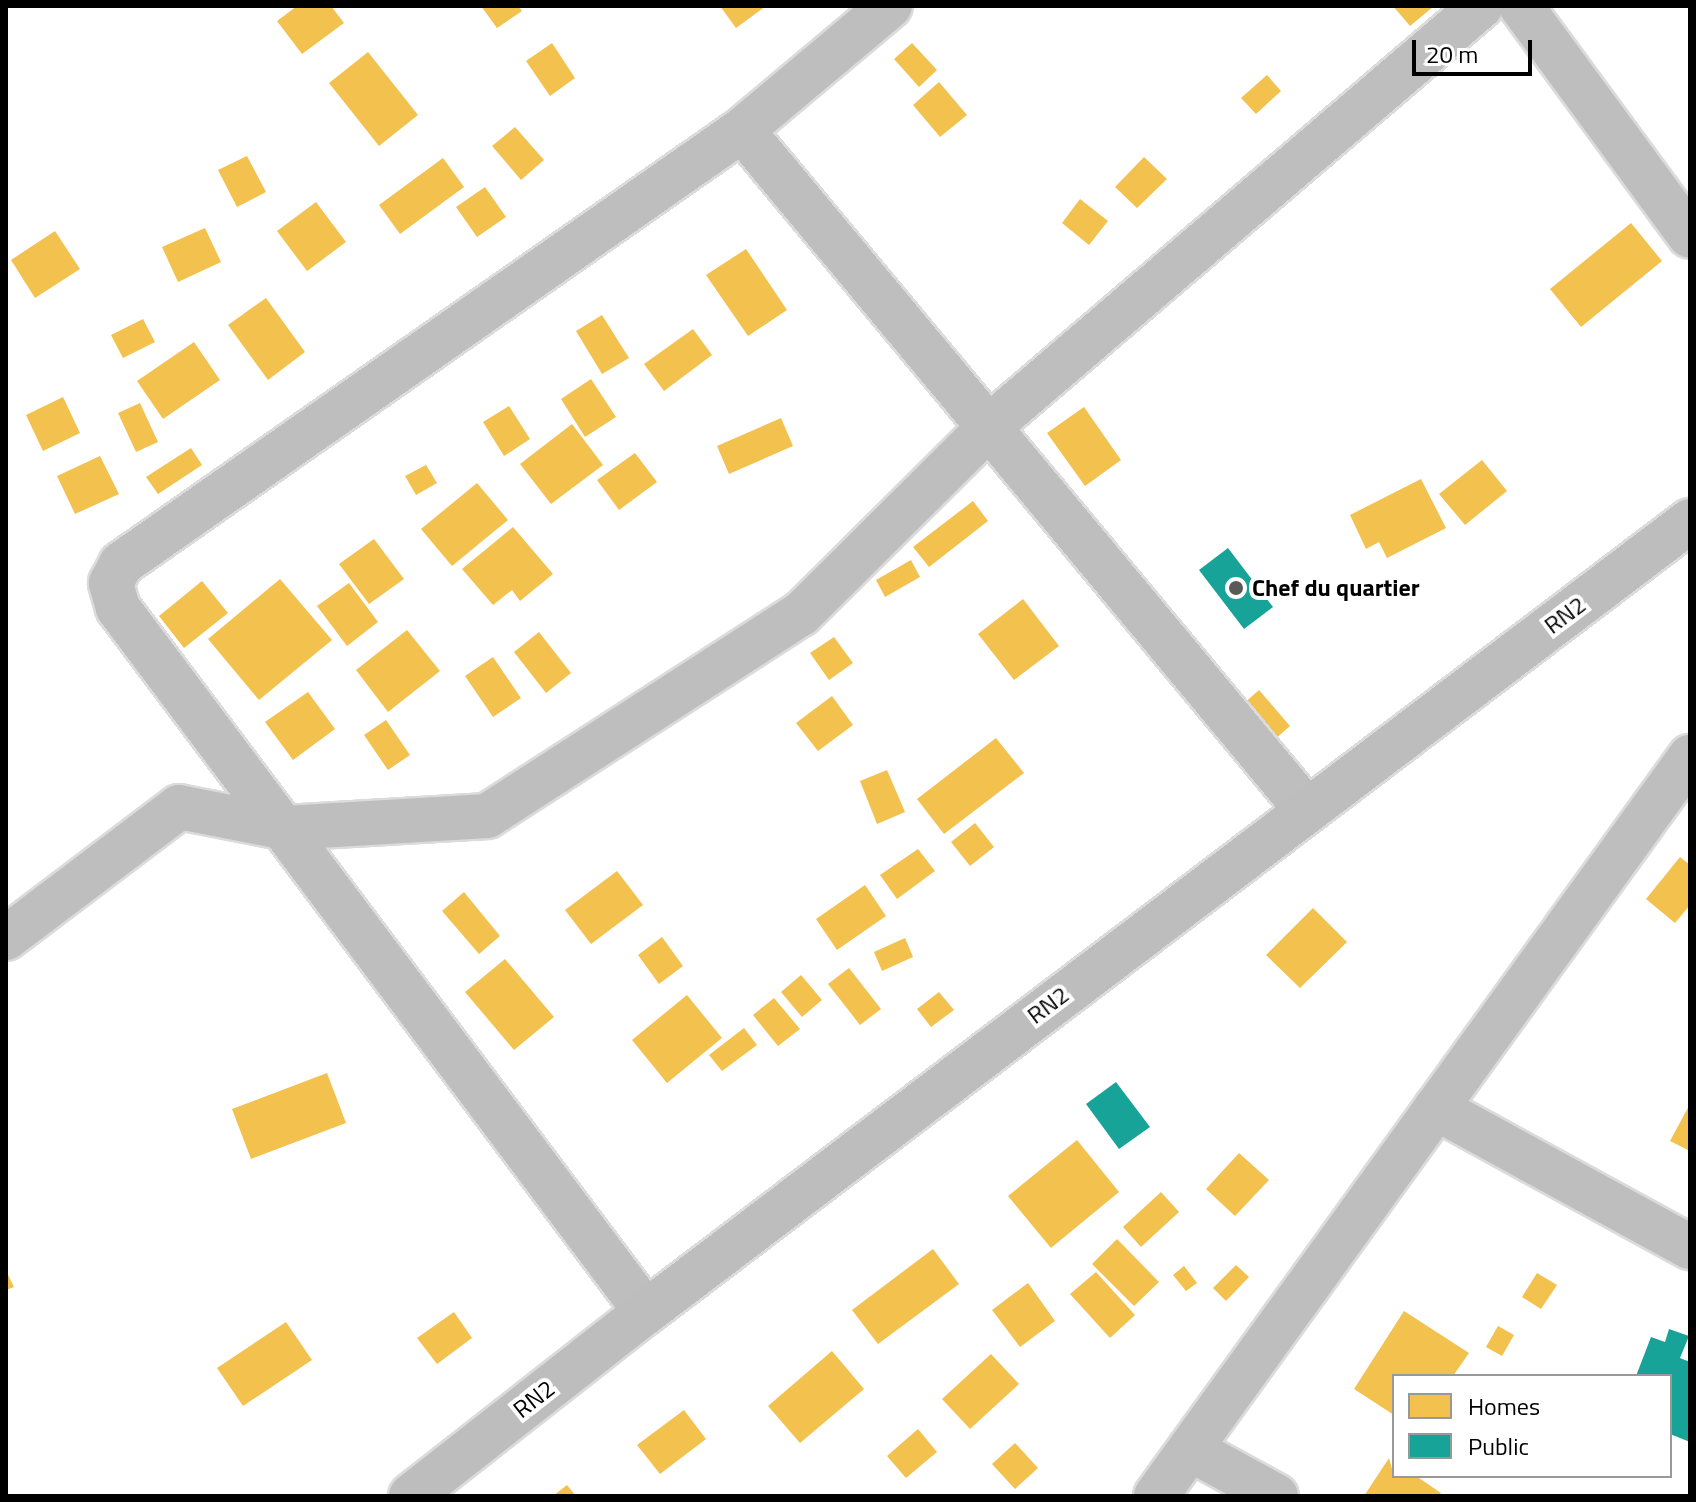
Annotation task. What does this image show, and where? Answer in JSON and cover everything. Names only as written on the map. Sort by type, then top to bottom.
[{"type":"main road","name":"RN2","points":[[411,1496],[646,1312],[1690,521]]},
{"type":"street","points":[[646,1312],[286,828],[118,608],[111,583],[121,564],[742,130],[890,6]]},
{"type":"street","points":[[6,938],[179,807],[286,828],[487,816],[801,614],[991,425],[1481,6]]},
{"type":"street","points":[[1521,6],[1690,236]]},
{"type":"street","points":[[742,130],[991,425],[1306,809]]},
{"type":"street","points":[[1156,1496],[1690,757]]},
{"type":"street","points":[[1436,1108],[1690,1247]]},
{"type":"street","points":[[1190,1449],[1276,1496]]},
{"type":"building: Homes","points":[[297,6],[331,6],[344,23],[302,54],[277,21]]},
{"type":"building: Homes","points":[[481,6],[518,6],[522,11],[497,28]]},
{"type":"building: Homes","points":[[720,6],[766,6],[736,28]]},
{"type":"building: Homes","points":[[1393,6],[1434,6],[1410,26]]},
{"type":"building: Homes","points":[[552,43],[575,78],[550,96],[526,61]]},
{"type":"building: Homes","points":[[912,43],[937,70],[919,87],[894,59]]},
{"type":"building: Homes","points":[[368,52],[418,115],[379,146],[329,83]]},
{"type":"building: Homes","points":[[1267,75],[1281,91],[1256,114],[1241,98]]},
{"type":"building: Homes","points":[[939,82],[967,115],[940,137],[913,105]]},
{"type":"building: Homes","points":[[515,127],[544,160],[521,180],[492,146]]},
{"type":"building: Homes","points":[[247,156],[266,192],[237,207],[218,170]]},
{"type":"building: Homes","points":[[1144,157],[1167,179],[1137,208],[1115,187]]},
{"type":"building: Homes","points":[[443,158],[464,187],[400,234],[379,205]]},
{"type":"building: Homes","points":[[485,187],[506,217],[477,237],[456,207]]},
{"type":"building: Homes","points":[[1080,199],[1108,221],[1089,245],[1062,223]]},
{"type":"building: Homes","points":[[316,202],[346,242],[307,271],[277,231]]},
{"type":"building: Homes","points":[[1631,223],[1662,261],[1581,327],[1550,289]]},
{"type":"building: Homes","points":[[205,228],[221,262],[178,282],[162,247]]},
{"type":"building: Homes","points":[[55,231],[80,269],[35,298],[11,260]]},
{"type":"building: Homes","points":[[746,249],[787,310],[748,336],[706,275]]},
{"type":"building: Homes","points":[[266,298],[305,352],[268,380],[228,325]]},
{"type":"building: Homes","points":[[602,315],[629,358],[602,374],[576,331]]},
{"type":"building: Homes","points":[[143,319],[155,342],[123,358],[111,335]]},
{"type":"building: Homes","points":[[693,329],[712,355],[664,391],[644,364]]},
{"type":"building: Homes","points":[[194,342],[220,380],[163,419],[137,381]]},
{"type":"building: Homes","points":[[591,379],[616,417],[585,437],[561,399]]},
{"type":"building: Homes","points":[[63,397],[80,433],[43,451],[26,415]]},
{"type":"building: Homes","points":[[140,403],[158,442],[136,452],[118,413]]},
{"type":"building: Homes","points":[[509,406],[530,439],[504,456],[483,422]]},
{"type":"building: Homes","points":[[1084,407],[1121,460],[1085,486],[1047,433]]},
{"type":"building: Homes","points":[[781,418],[793,446],[729,474],[717,446]]},
{"type":"building: Homes","points":[[572,424],[603,465],[551,504],[520,464]]},
{"type":"building: Homes","points":[[191,448],[202,465],[158,494],[146,477]]},
{"type":"building: Homes","points":[[635,453],[657,482],[619,510],[597,480]]},
{"type":"building: Homes","points":[[100,456],[119,494],[75,514],[57,476]]},
{"type":"building: Homes","points":[[1482,460],[1507,491],[1465,525],[1439,494]]},
{"type":"building: Homes","points":[[426,465],[437,483],[416,495],[405,476]]},
{"type":"building: Homes","points":[[1421,479],[1446,528],[1387,558],[1379,542],[1366,549],[1350,515]]},
{"type":"building: Homes","points":[[477,483],[508,520],[452,566],[421,529]]},
{"type":"building: Homes","points":[[973,501],[988,521],[929,567],[913,547]]},
{"type":"building: Homes","points":[[513,527],[553,574],[520,601],[512,590],[493,605],[462,569]]},
{"type":"building: Homes","points":[[374,539],[404,579],[369,604],[339,564]]},
{"type":"building: Homes","points":[[911,560],[920,577],[885,597],[876,580]]},
{"type":"building: Homes","points":[[280,579],[332,640],[259,700],[208,639]]},
{"type":"building: Homes","points":[[202,581],[228,613],[184,648],[159,616]]},
{"type":"building: Homes","points":[[349,583],[378,622],[347,646],[317,606]]},
{"type":"building: Homes","points":[[1023,599],[1059,646],[1014,680],[978,634]]},
{"type":"building: Homes","points":[[407,630],[440,671],[388,712],[356,670]]},
{"type":"building: Homes","points":[[539,632],[571,673],[546,693],[514,652]]},
{"type":"building: Homes","points":[[834,637],[853,663],[829,680],[810,653]]},
{"type":"building: Homes","points":[[493,657],[521,698],[493,717],[465,676]]},
{"type":"building: Homes","points":[[1259,690],[1290,726],[1265,748],[1233,713]]},
{"type":"building: Homes","points":[[308,692],[335,729],[293,760],[265,722]]},
{"type":"building: Homes","points":[[832,696],[853,725],[818,751],[796,723]]},
{"type":"building: Homes","points":[[386,720],[410,755],[388,770],[364,735]]},
{"type":"building: Homes","points":[[996,738],[1024,773],[944,834],[917,799]]},
{"type":"building: Homes","points":[[887,770],[905,812],[877,824],[860,781]]},
{"type":"building: Homes","points":[[975,823],[994,847],[970,866],[951,842]]},
{"type":"building: Homes","points":[[918,849],[935,871],[897,899],[880,875]]},
{"type":"building: Homes","points":[[1680,857],[1690,865],[1690,905],[1675,923],[1646,899]]},
{"type":"building: Homes","points":[[617,871],[643,905],[591,944],[565,910]]},
{"type":"building: Homes","points":[[865,885],[886,916],[837,950],[816,919]]},
{"type":"building: Homes","points":[[464,892],[500,936],[479,954],[442,911]]},
{"type":"building: Homes","points":[[1313,908],[1347,942],[1300,988],[1266,955]]},
{"type":"building: Homes","points":[[662,937],[683,966],[659,984],[638,955]]},
{"type":"building: Homes","points":[[905,938],[913,957],[882,971],[874,952]]},
{"type":"building: Homes","points":[[505,959],[554,1017],[514,1050],[465,992]]},
{"type":"building: Homes","points":[[849,968],[881,1009],[860,1025],[828,984]]},
{"type":"building: Homes","points":[[801,975],[822,1000],[802,1017],[781,992]]},
{"type":"building: Homes","points":[[939,992],[954,1010],[931,1027],[917,1009]]},
{"type":"building: Homes","points":[[687,995],[722,1038],[667,1083],[632,1040]]},
{"type":"building: Homes","points":[[774,998],[800,1029],[778,1046],[753,1015]]},
{"type":"building: Homes","points":[[744,1028],[757,1045],[722,1071],[709,1055]]},
{"type":"building: Homes","points":[[327,1073],[346,1123],[251,1159],[232,1109]]},
{"type":"building: Homes","points":[[1690,1104],[1690,1151],[1670,1141]]},
{"type":"building: Homes","points":[[1077,1140],[1119,1192],[1051,1248],[1008,1196]]},
{"type":"building: Homes","points":[[1239,1153],[1269,1180],[1235,1216],[1206,1189]]},
{"type":"building: Homes","points":[[1161,1192],[1179,1212],[1141,1247],[1123,1227]]},
{"type":"building: Homes","points":[[1117,1239],[1159,1282],[1134,1306],[1092,1264]]},
{"type":"building: Homes","points":[[933,1249],[959,1284],[878,1344],[852,1310]]},
{"type":"building: Homes","points":[[1236,1265],[1249,1277],[1226,1301],[1213,1288]]},
{"type":"building: Homes","points":[[1184,1266],[1197,1283],[1186,1291],[1173,1275]]},
{"type":"building: Homes","points":[[6,1271],[14,1287],[6,1290]]},
{"type":"building: Homes","points":[[1096,1272],[1135,1315],[1110,1338],[1070,1294]]},
{"type":"building: Homes","points":[[1537,1273],[1557,1285],[1541,1309],[1522,1297]]},
{"type":"building: Homes","points":[[1028,1283],[1055,1321],[1020,1347],[992,1310]]},
{"type":"building: Homes","points":[[1404,1311],[1469,1353],[1454,1374],[1392,1374],[1392,1414],[1354,1389]]},
{"type":"building: Homes","points":[[454,1312],[472,1338],[437,1364],[417,1338]]},
{"type":"building: Homes","points":[[286,1322],[312,1360],[243,1406],[217,1368]]},
{"type":"building: Homes","points":[[1498,1326],[1514,1335],[1502,1356],[1486,1347]]},
{"type":"building: Homes","points":[[832,1351],[864,1389],[800,1443],[768,1406]]},
{"type":"building: Homes","points":[[991,1354],[1019,1384],[970,1429],[942,1399]]},
{"type":"building: Homes","points":[[684,1410],[706,1439],[660,1474],[637,1445]]},
{"type":"building: Homes","points":[[918,1429],[937,1452],[906,1478],[887,1456]]},
{"type":"building: Homes","points":[[1015,1443],[1038,1468],[1015,1489],[992,1464]]},
{"type":"building: Homes","points":[[1389,1458],[1392,1478],[1419,1478],[1441,1493],[1439,1496],[1364,1496]]},
{"type":"building: Homes","points":[[567,1485],[576,1496],[553,1496]]},
{"type":"building: Public","name":"Chef du quartier","points":[[1228,548],[1273,607],[1244,629],[1199,570]]},
{"type":"building: Public","points":[[1116,1082],[1150,1127],[1119,1149],[1086,1104]]},
{"type":"building: Public","points":[[1669,1329],[1689,1336],[1680,1358],[1690,1362],[1690,1442],[1672,1435],[1672,1374],[1637,1374],[1651,1337],[1665,1342]]},
{"type":"place","name":"Chef du quartier","points":[[1236,588]]}]
